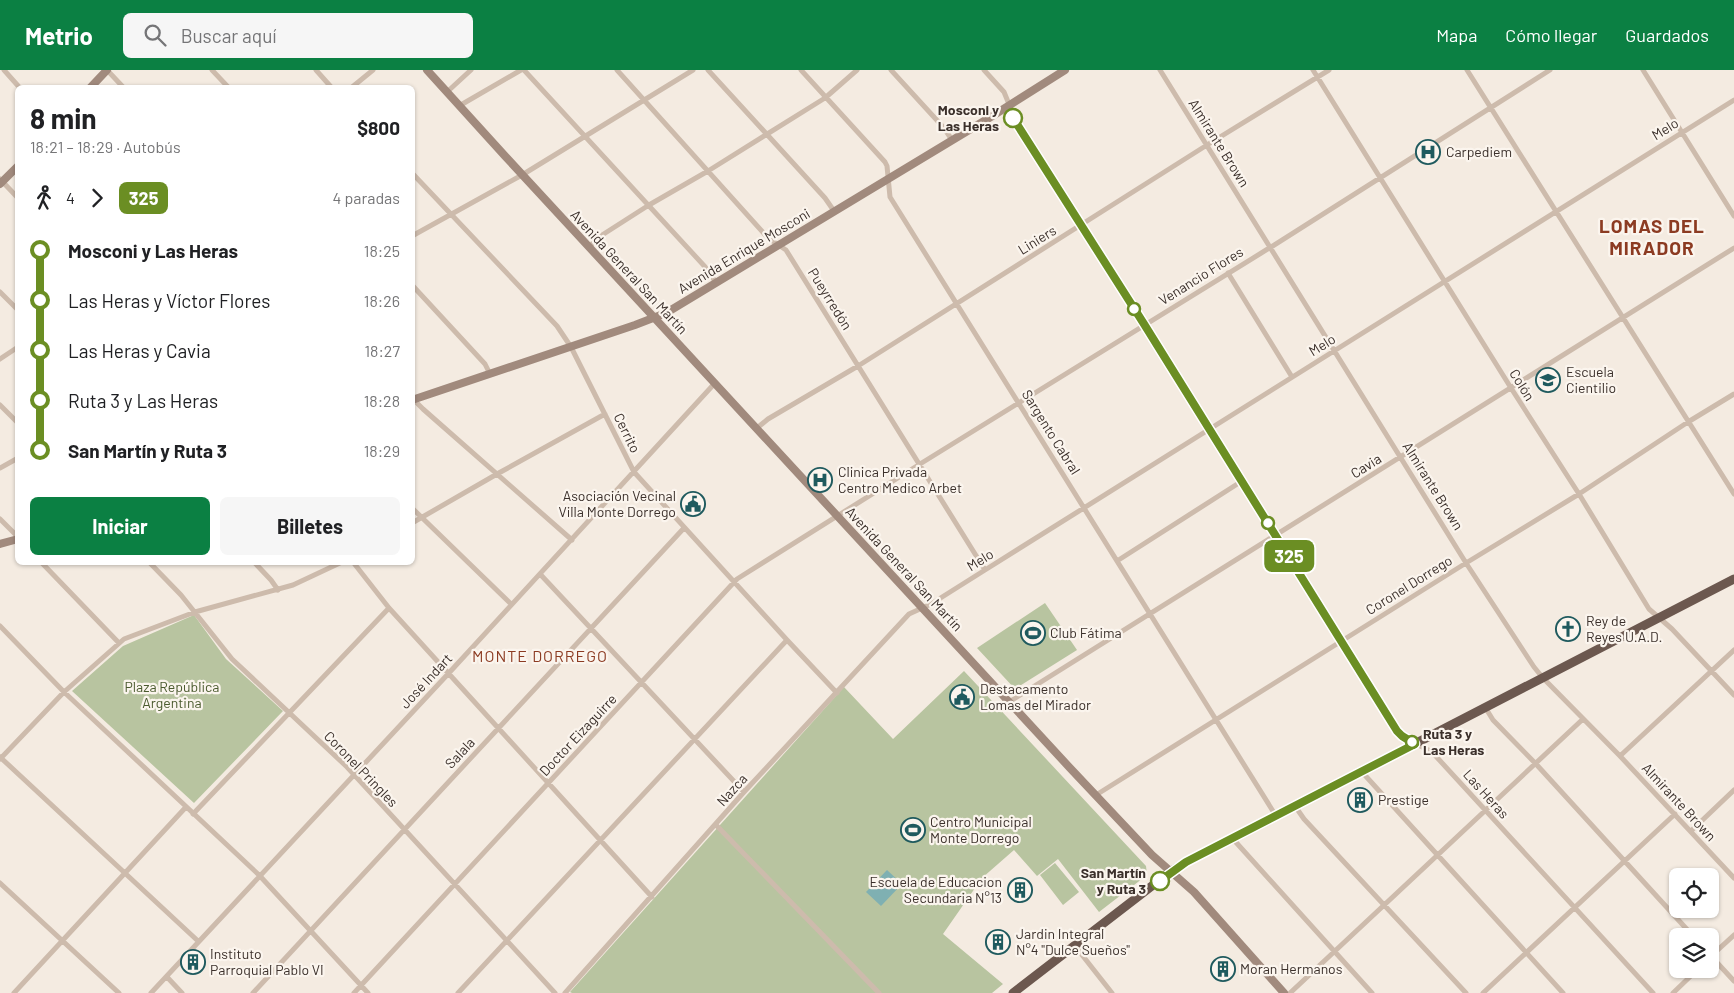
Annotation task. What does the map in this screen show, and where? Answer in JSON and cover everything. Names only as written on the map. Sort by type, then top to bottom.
[{"type":"highway","points":[[1013,993],[1170,872],[1186,862],[1485,707],[1660,619],[1734,579]]},
{"type":"main road","points":[[93,85],[107,70]]},
{"type":"main road","name":"Avenida General San Martín","points":[[427,70],[1096,796],[1152,855],[1194,892],[1284,993]]},
{"type":"main road","name":"Avenida Enrique Mosconi","points":[[415,398],[655,318],[716,283],[1065,70]]},
{"type":"main road","points":[[1,182],[15,169]]},
{"type":"main road","points":[[0,544],[15,539]]},
{"type":"street","points":[[4,70],[17,85]]},
{"type":"street","points":[[107,70],[121,85]]},
{"type":"street","points":[[212,70],[225,85]]},
{"type":"street","points":[[316,70],[329,85]]},
{"type":"street","points":[[355,85],[373,70]]},
{"type":"street","points":[[447,92],[471,70]]},
{"type":"street","points":[[459,106],[522,70],[708,270],[716,283]]},
{"type":"street","name":"Pueyrredón","points":[[617,70],[768,238],[786,250],[985,570]]},
{"type":"street","points":[[415,234],[522,175],[693,70]]},
{"type":"street","points":[[708,70],[825,198],[834,211]]},
{"type":"street","name":"Sargento Cabral","points":[[801,70],[885,162],[890,197],[1218,720],[1276,816]]},
{"type":"street","points":[[589,247],[599,237],[648,205],[708,171],[825,98],[857,70]]},
{"type":"street","points":[[892,70],[944,128],[952,140]]},
{"type":"street","name":"Las Heras","points":[[984,70],[1004,92],[1018,126],[1082,225],[1397,731],[1415,744],[1432,752],[1573,908],[1653,993]]},
{"type":"street","name":"Almirante Brown","points":[[1160,70],[1466,563],[1534,667],[1734,878]]},
{"type":"street","name":"Colón","points":[[1313,70],[1649,609],[1672,629],[1734,695]]},
{"type":"street","name":"Liniers","points":[[758,428],[768,418],[858,366],[1329,70]]},
{"type":"street","points":[[1467,70],[1733,491]]},
{"type":"street","name":"Venancio Flores","points":[[838,516],[1144,324],[1228,274],[1550,70]]},
{"type":"street","points":[[1643,70],[1734,216]]},
{"type":"street","name":"Melo","points":[[922,607],[931,604],[1681,131],[1734,100]]},
{"type":"street","name":"Cerrito","points":[[415,176],[557,326],[571,347],[634,472],[837,693]]},
{"type":"street","points":[[1,182],[15,195]]},
{"type":"street","name":"Cavia","points":[[1009,702],[1734,248]]},
{"type":"street","points":[[1228,274],[1292,377]]},
{"type":"street","points":[[415,288],[485,364],[490,374]]},
{"type":"street","points":[[0,292],[15,307]]},
{"type":"street","points":[[0,360],[15,349]]},
{"type":"street","name":"José Indart","points":[[151,993],[572,540],[715,383]]},
{"type":"street","name":"Coronel Dorrego","points":[[1096,796],[1579,494],[1734,394]]},
{"type":"street","points":[[415,401],[572,540]]},
{"type":"street","points":[[0,405],[15,420]]},
{"type":"street","points":[[415,522],[605,414]]},
{"type":"street","points":[[0,468],[15,460]]},
{"type":"street","points":[[1117,561],[1242,481]]},
{"type":"street","points":[[415,511],[511,604]]},
{"type":"street","name":"Doctor Eizaguirre","points":[[354,993],[642,684],[734,582],[838,516]]},
{"type":"street","points":[[0,519],[15,535]]},
{"type":"street","name":"Salala","points":[[253,993],[684,528]]},
{"type":"street","points":[[44,565],[119,643]]},
{"type":"street","name":"Coronel Pringles","points":[[152,565],[195,612],[232,659],[354,775],[555,993]]},
{"type":"street","points":[[257,565],[278,590]]},
{"type":"street","points":[[198,941],[0,758],[64,692],[119,643],[195,612],[293,585],[336,565]]},
{"type":"street","points":[[355,565],[389,608],[652,897]]},
{"type":"street","points":[[540,574],[744,792]]},
{"type":"street","name":"Nazca","points":[[565,993],[744,792],[909,614],[922,607]]},
{"type":"street","points":[[193,814],[389,608]]},
{"type":"street","points":[[1,630],[64,692],[260,875],[368,993]]},
{"type":"street","points":[[458,993],[787,640]]},
{"type":"street","points":[[1620,756],[1734,650]]},
{"type":"street","points":[[1485,707],[1493,720],[1536,764],[1686,928]]},
{"type":"street","points":[[1290,993],[1584,720]]},
{"type":"street","points":[[1362,772],[1563,993]]},
{"type":"street","points":[[1691,831],[1734,790]]},
{"type":"street","points":[[1295,806],[1304,819],[1466,993]]},
{"type":"street","points":[[14,993],[186,807]]},
{"type":"street","points":[[1483,993],[1675,814]]},
{"type":"street","points":[[716,825],[879,993]]},
{"type":"street","points":[[1233,839],[1372,993]]},
{"type":"street","points":[[0,883],[119,993]]},
{"type":"street","points":[[1719,948],[1734,935]]},
{"type":"street","points":[[1075,946],[1112,993]]},
{"type":"street","points":[[1719,965],[1734,981]]},
{"type":"street","points":[[167,976],[182,993]]},
{"type":"street","points":[[1673,993],[1689,978]]},
{"type":"green space","name":"Club Fátima","points":[[1045,603],[1077,650],[1015,689],[977,648]]},
{"type":"green space","name":"Plaza República Argentina","points":[[194,615],[226,659],[283,711],[194,803],[72,691],[123,646]]},
{"type":"green space","name":"Centro Municipal Monte Dorrego","points":[[964,671],[1146,866],[1147,875],[1099,912],[1058,859],[1037,876],[1014,850],[982,878],[943,934],[1003,984],[992,993],[570,992],[844,687],[893,739]]},
{"type":"green space","points":[[1055,863],[1079,892],[1063,905],[1040,875]]},
{"type":"water","points":[[887,870],[902,884],[881,906],[866,892]]},
{"type":"bus line","name":"325","points":[[1013,118],[1082,225],[1397,731],[1415,744],[1186,862],[1160,881]]},
{"type":"place","name":"Mosconi y Las Heras","points":[[1013,118]]},
{"type":"place","name":"Carpediem","points":[[1428,152]]},
{"type":"place","name":"Escuela Cientilio","points":[[1548,380]]},
{"type":"place","name":"Clinica Privada Centro Medico Arbet","points":[[820,480]]},
{"type":"place","name":"Asociación Vecinal Villa Monte Dorrego","points":[[693,504]]},
{"type":"place","name":"Rey de Reyes U.A.D.","points":[[1568,629]]},
{"type":"place","name":"Club Fátima","points":[[1033,633]]},
{"type":"place","name":"Destacamento Lomas del Mirador","points":[[962,697]]},
{"type":"place","name":"Ruta 3 y Las Heras","points":[[1412,742]]},
{"type":"place","name":"Prestige","points":[[1360,800]]},
{"type":"place","name":"Centro Municipal Monte Dorrego","points":[[913,830]]},
{"type":"place","name":"San Martín y Ruta 3","points":[[1160,881]]},
{"type":"place","name":"Escuela de Educacion Secundaria N°13","points":[[1020,890]]},
{"type":"place","name":"Jardin Integral N°4 \"Dulce Sueños\"","points":[[998,942]]},
{"type":"place","name":"Instituto Parroquial Pablo VI","points":[[193,962]]},
{"type":"place","name":"Moran Hermanos","points":[[1223,969]]},
{"type":"district","name":"LOMAS DEL MIRADOR","points":[[1652,237]]},
{"type":"district","name":"MONTE DORREGO","points":[[540,656]]}]
